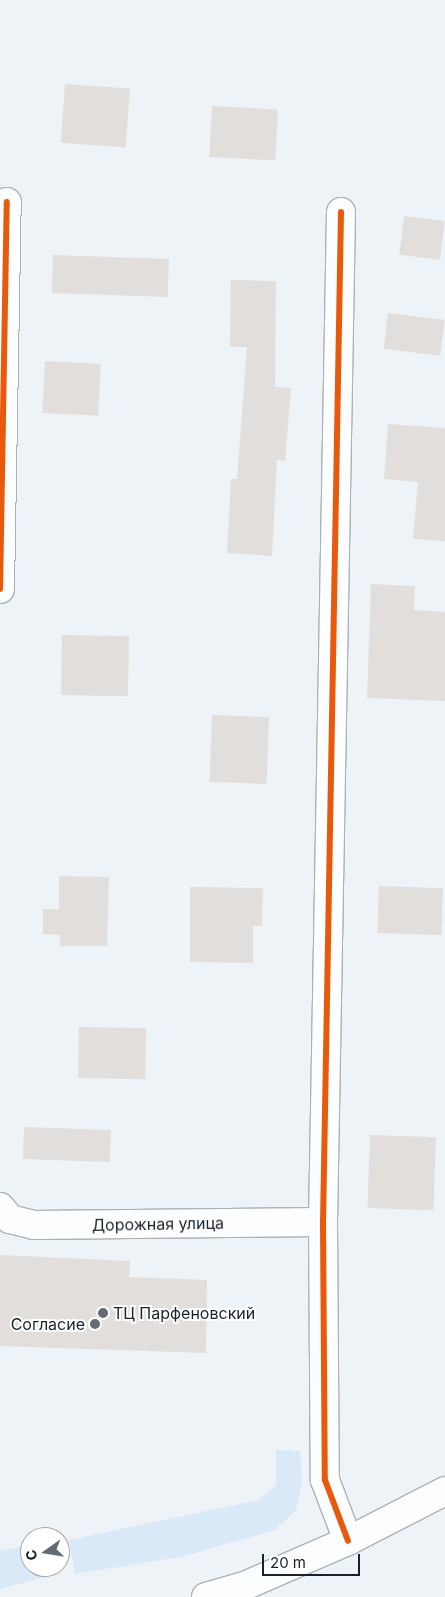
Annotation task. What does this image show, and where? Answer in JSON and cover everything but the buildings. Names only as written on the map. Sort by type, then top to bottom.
[{"type":"street","points":[[0,589],[7,202]]},
{"type":"street","points":[[341,212],[323,1222],[325,1480],[348,1541]]},
{"type":"street","name":"Дорожная улица","points":[[0,1208],[10,1219],[34,1225],[323,1222]]},
{"type":"street","points":[[206,1597],[242,1587],[348,1541],[445,1491]]},
{"type":"shaded area","points":[[276,1450],[300,1451],[302,1481],[296,1510],[275,1530],[185,1556],[75,1574],[70,1540],[258,1500],[276,1485]]},
{"type":"shaded area","points":[[20,1547],[20,1577],[45,1577],[0,1589],[0,1551]]},
{"type":"cycle path","points":[[0,589],[7,202]]},
{"type":"cycle path","points":[[341,212],[323,1222],[325,1480],[348,1541]]},
{"type":"place","name":"ТЦ Парфеновский","points":[[103,1313]]},
{"type":"place","name":"Согласие","points":[[95,1324]]}]
